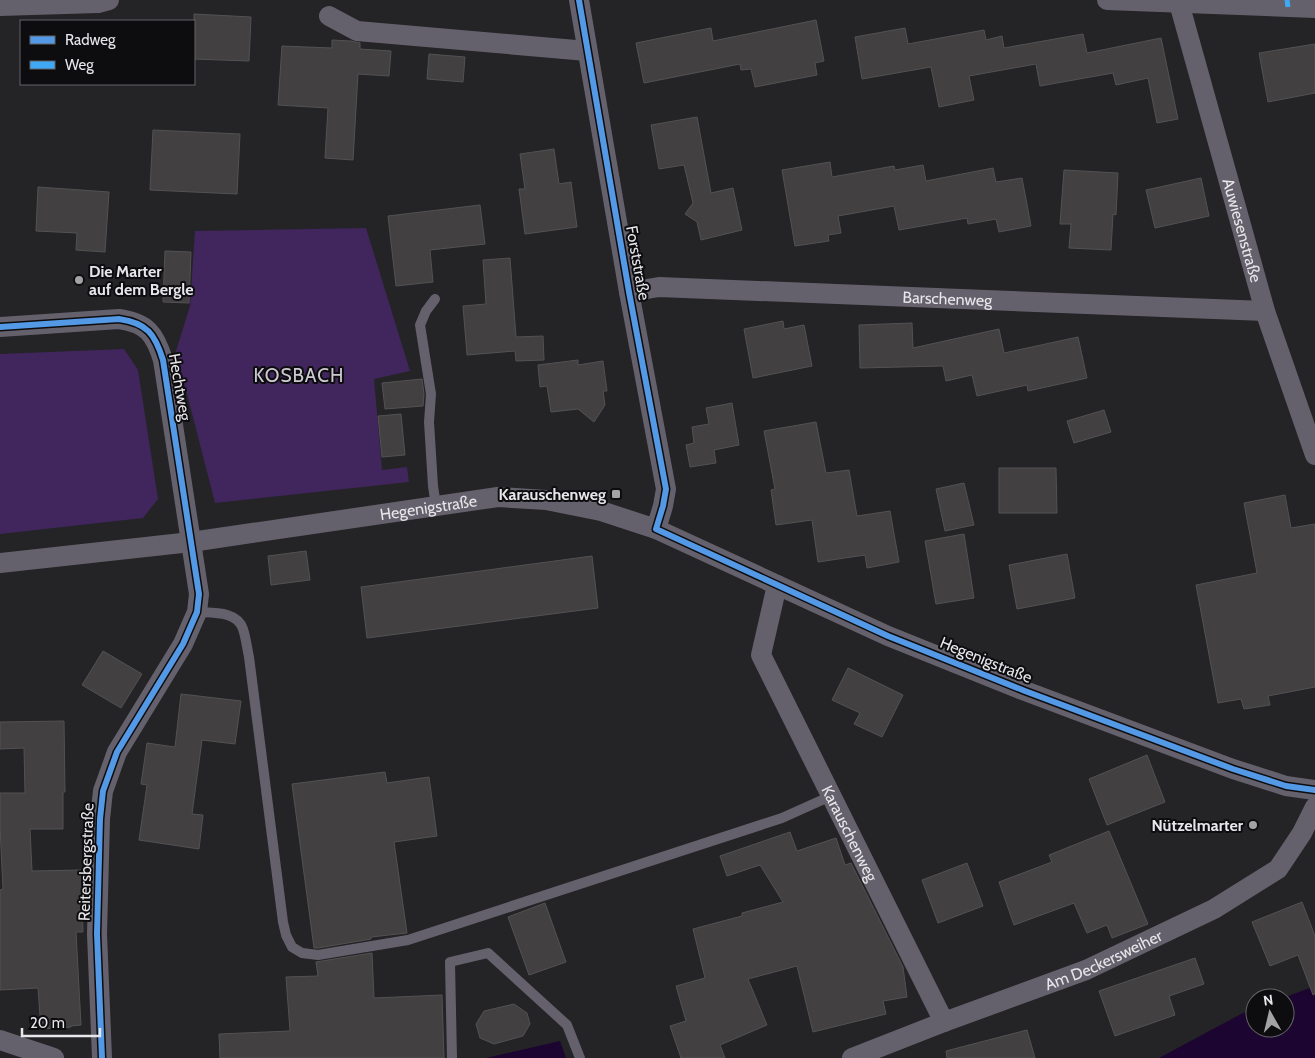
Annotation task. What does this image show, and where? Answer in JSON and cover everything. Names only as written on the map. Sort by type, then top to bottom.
[{"type":"street","points":[[0,6],[98,3],[109,0]]},
{"type":"street","name":"Forststraße","points":[[579,0],[629,292],[666,489],[656,529]]},
{"type":"street","points":[[1107,0],[1315,8]]},
{"type":"street","name":"Auwiesenstraße","points":[[1179,3],[1265,311],[1315,455]]},
{"type":"street","points":[[329,16],[357,31],[587,52]]},
{"type":"street","name":"Barschenweg","points":[[629,292],[659,287],[1265,311]]},
{"type":"street","name":"Hechtweg","points":[[0,327],[119,319],[143,326],[153,335],[163,360],[191,542]]},
{"type":"street","name":"Hegenigstraße","points":[[0,563],[191,542],[498,497],[546,500],[600,511],[656,529],[888,636],[1034,694],[1233,769],[1286,786],[1315,790]]},
{"type":"street","name":"Reitersbergstraße","points":[[102,1058],[98,934],[100,819],[103,791],[117,752],[183,644],[197,612],[199,594],[191,542]]},
{"type":"street","name":"Karauschenweg","points":[[777,585],[761,655],[944,1022]]},
{"type":"street","name":"Am Deckersweiher","points":[[852,1058],[1086,970],[1214,909],[1278,869],[1302,833],[1315,807]]},
{"type":"street","points":[[0,1040],[54,1058]]},
{"type":"lane","points":[[435,298],[426,311],[420,325],[431,394],[429,422],[436,506]]},
{"type":"lane","points":[[197,612],[230,616],[236,619],[243,628],[249,657],[283,922],[286,935],[292,947],[302,953],[318,956],[408,940],[782,818],[831,796]]},
{"type":"lane","points":[[452,1058],[450,962],[488,953],[567,1025],[580,1058]]},
{"type":"shaded area","points":[[366,228],[410,371],[374,379],[382,470],[407,467],[409,482],[215,503],[176,351],[190,306],[195,231]]},
{"type":"shaded area","points":[[124,349],[138,370],[158,499],[143,518],[0,534],[0,354]]},
{"type":"shaded area","points":[[1315,986],[1315,1058],[1159,1058],[1245,1012],[1245,1038],[1295,1038],[1295,994]]},
{"type":"shaded area","points":[[560,1041],[566,1058],[486,1058]]},
{"type":"building","points":[[194,14],[251,17],[249,61],[195,59]]},
{"type":"building","points":[[816,20],[824,61],[815,63],[817,75],[755,87],[751,69],[741,70],[740,64],[644,83],[636,43],[711,28],[713,41]]},
{"type":"building","points":[[905,28],[908,44],[984,30],[986,40],[1002,36],[1004,48],[1083,34],[1087,53],[1161,38],[1178,119],[1157,123],[1148,78],[1116,85],[1113,73],[1040,86],[1036,64],[969,76],[974,100],[939,107],[931,67],[862,79],[855,37]]},
{"type":"building","points":[[332,40],[360,43],[360,49],[391,51],[389,76],[358,74],[353,160],[325,158],[328,108],[278,105],[282,46],[332,48]]},
{"type":"building","points":[[1315,44],[1315,93],[1268,102],[1259,53]]},
{"type":"building","points":[[429,54],[465,57],[463,82],[427,79]]},
{"type":"building","points":[[697,117],[711,193],[733,188],[742,230],[701,240],[697,222],[685,214],[693,203],[684,165],[659,169],[651,125]]},
{"type":"building","points":[[153,130],[240,134],[237,194],[150,190]]},
{"type":"building","points":[[554,149],[559,184],[571,182],[577,227],[525,234],[519,189],[525,189],[520,154]]},
{"type":"building","points":[[830,162],[832,177],[894,166],[895,170],[923,165],[926,181],[993,168],[996,182],[1022,178],[1031,226],[999,232],[996,219],[968,224],[967,218],[899,230],[894,206],[838,216],[841,233],[828,235],[829,241],[795,246],[782,170]]},
{"type":"building","points":[[1064,170],[1118,173],[1116,215],[1113,214],[1111,250],[1069,248],[1071,224],[1060,224]]},
{"type":"building","points":[[1201,178],[1209,216],[1155,228],[1146,190]]},
{"type":"building","points":[[38,187],[109,192],[105,252],[76,250],[77,233],[36,231]]},
{"type":"building","points":[[480,205],[485,244],[430,250],[433,282],[396,286],[388,216]]},
{"type":"building","points":[[165,251],[191,252],[189,303],[163,302]]},
{"type":"building","points":[[510,258],[516,337],[543,336],[544,360],[516,361],[515,351],[467,355],[463,306],[486,304],[483,260]]},
{"type":"building","points":[[783,321],[784,329],[804,325],[812,366],[753,378],[744,329]]},
{"type":"building","points":[[912,323],[913,348],[999,329],[1004,353],[1078,337],[1087,378],[1028,391],[1027,385],[977,396],[972,375],[946,381],[943,366],[860,368],[859,325]]},
{"type":"building","points":[[578,360],[578,365],[603,361],[607,391],[603,391],[605,405],[594,422],[578,409],[551,412],[547,386],[540,387],[538,365]]},
{"type":"building","points":[[422,379],[423,406],[385,409],[382,383]]},
{"type":"building","points":[[732,403],[739,445],[714,450],[716,463],[690,467],[686,445],[694,443],[692,427],[709,424],[706,408]]},
{"type":"building","points":[[1104,410],[1111,432],[1074,443],[1067,421]]},
{"type":"building","points":[[401,414],[405,455],[382,457],[378,416]]},
{"type":"building","points":[[816,422],[826,473],[849,470],[857,516],[890,511],[899,562],[867,568],[865,555],[818,562],[812,520],[776,525],[771,490],[775,489],[764,431]]},
{"type":"building","points":[[999,468],[1056,468],[1057,513],[999,513]]},
{"type":"building","points":[[964,483],[974,525],[945,531],[936,489]]},
{"type":"building","points":[[1285,495],[1291,528],[1315,524],[1315,687],[1268,696],[1270,705],[1244,709],[1241,699],[1218,703],[1196,585],[1257,573],[1244,503]]},
{"type":"building","points":[[964,534],[974,598],[936,604],[925,541]]},
{"type":"building","points":[[306,551],[310,580],[271,585],[268,556]]},
{"type":"building","points":[[1067,554],[1075,598],[1017,609],[1009,565]]},
{"type":"building","points":[[592,556],[598,608],[367,638],[361,587]]},
{"type":"building","points":[[103,651],[142,674],[121,708],[82,685]]},
{"type":"building","points":[[848,668],[903,695],[882,737],[854,724],[860,713],[832,700]]},
{"type":"building","points":[[181,694],[241,701],[235,744],[202,740],[192,814],[203,815],[199,849],[139,840],[147,785],[141,784],[147,743],[175,747]]},
{"type":"building","points":[[64,721],[65,792],[63,792],[63,829],[30,829],[32,871],[81,870],[83,932],[76,932],[81,1025],[41,1029],[38,988],[0,990],[0,890],[3,889],[0,793],[25,793],[24,748],[0,749],[0,722]]},
{"type":"building","points":[[1147,755],[1165,802],[1107,825],[1089,779]]},
{"type":"building","points":[[385,772],[387,783],[429,777],[437,836],[394,842],[407,933],[371,937],[371,939],[314,948],[292,784]]},
{"type":"building","points":[[1109,831],[1148,924],[1112,938],[1107,925],[1087,933],[1074,903],[1014,925],[999,882],[1052,862],[1049,855]]},
{"type":"building","points":[[790,832],[797,851],[836,838],[845,865],[851,863],[903,967],[907,997],[883,1001],[886,1014],[813,1032],[797,966],[748,979],[767,1025],[720,1045],[725,1058],[681,1058],[670,1026],[686,1021],[676,986],[705,978],[693,929],[742,916],[742,913],[783,902],[760,865],[727,876],[720,856]]},
{"type":"building","points":[[967,863],[983,906],[938,923],[922,880]]},
{"type":"building","points":[[1302,902],[1315,936],[1315,994],[1313,995],[1298,955],[1270,966],[1252,922]]},
{"type":"building","points":[[545,903],[566,962],[529,975],[508,917]]},
{"type":"building","points":[[372,953],[374,998],[442,995],[444,1058],[220,1058],[219,1034],[290,1031],[286,977],[318,976],[316,962]]},
{"type":"building","points":[[1195,958],[1204,984],[1169,996],[1175,1015],[1115,1036],[1099,991]]},
{"type":"building","points":[[514,1004],[527,1013],[530,1024],[523,1036],[494,1044],[480,1038],[476,1024],[484,1011]]},
{"type":"building","points":[[1027,1030],[1035,1058],[947,1058],[946,1051]]},
{"type":"marked path","points":[[1287,0],[1288,7]]},
{"type":"cycle path","points":[[579,0],[629,292],[666,489],[656,529],[888,636],[1025,691],[1233,769],[1286,786],[1315,790]]},
{"type":"cycle path","points":[[0,327],[119,319],[137,323],[153,337],[163,360],[199,594],[197,612],[183,644],[117,752],[103,791],[100,819],[97,934],[102,1058]]},
{"type":"place","name":"Die Marter auf dem Bergle","points":[[79,280]]},
{"type":"place","name":"Karauschenweg","points":[[616,494]]},
{"type":"place","name":"Nützelmarter","points":[[1253,825]]},
{"type":"district","name":"KOSBACH","points":[[299,375]]}]
